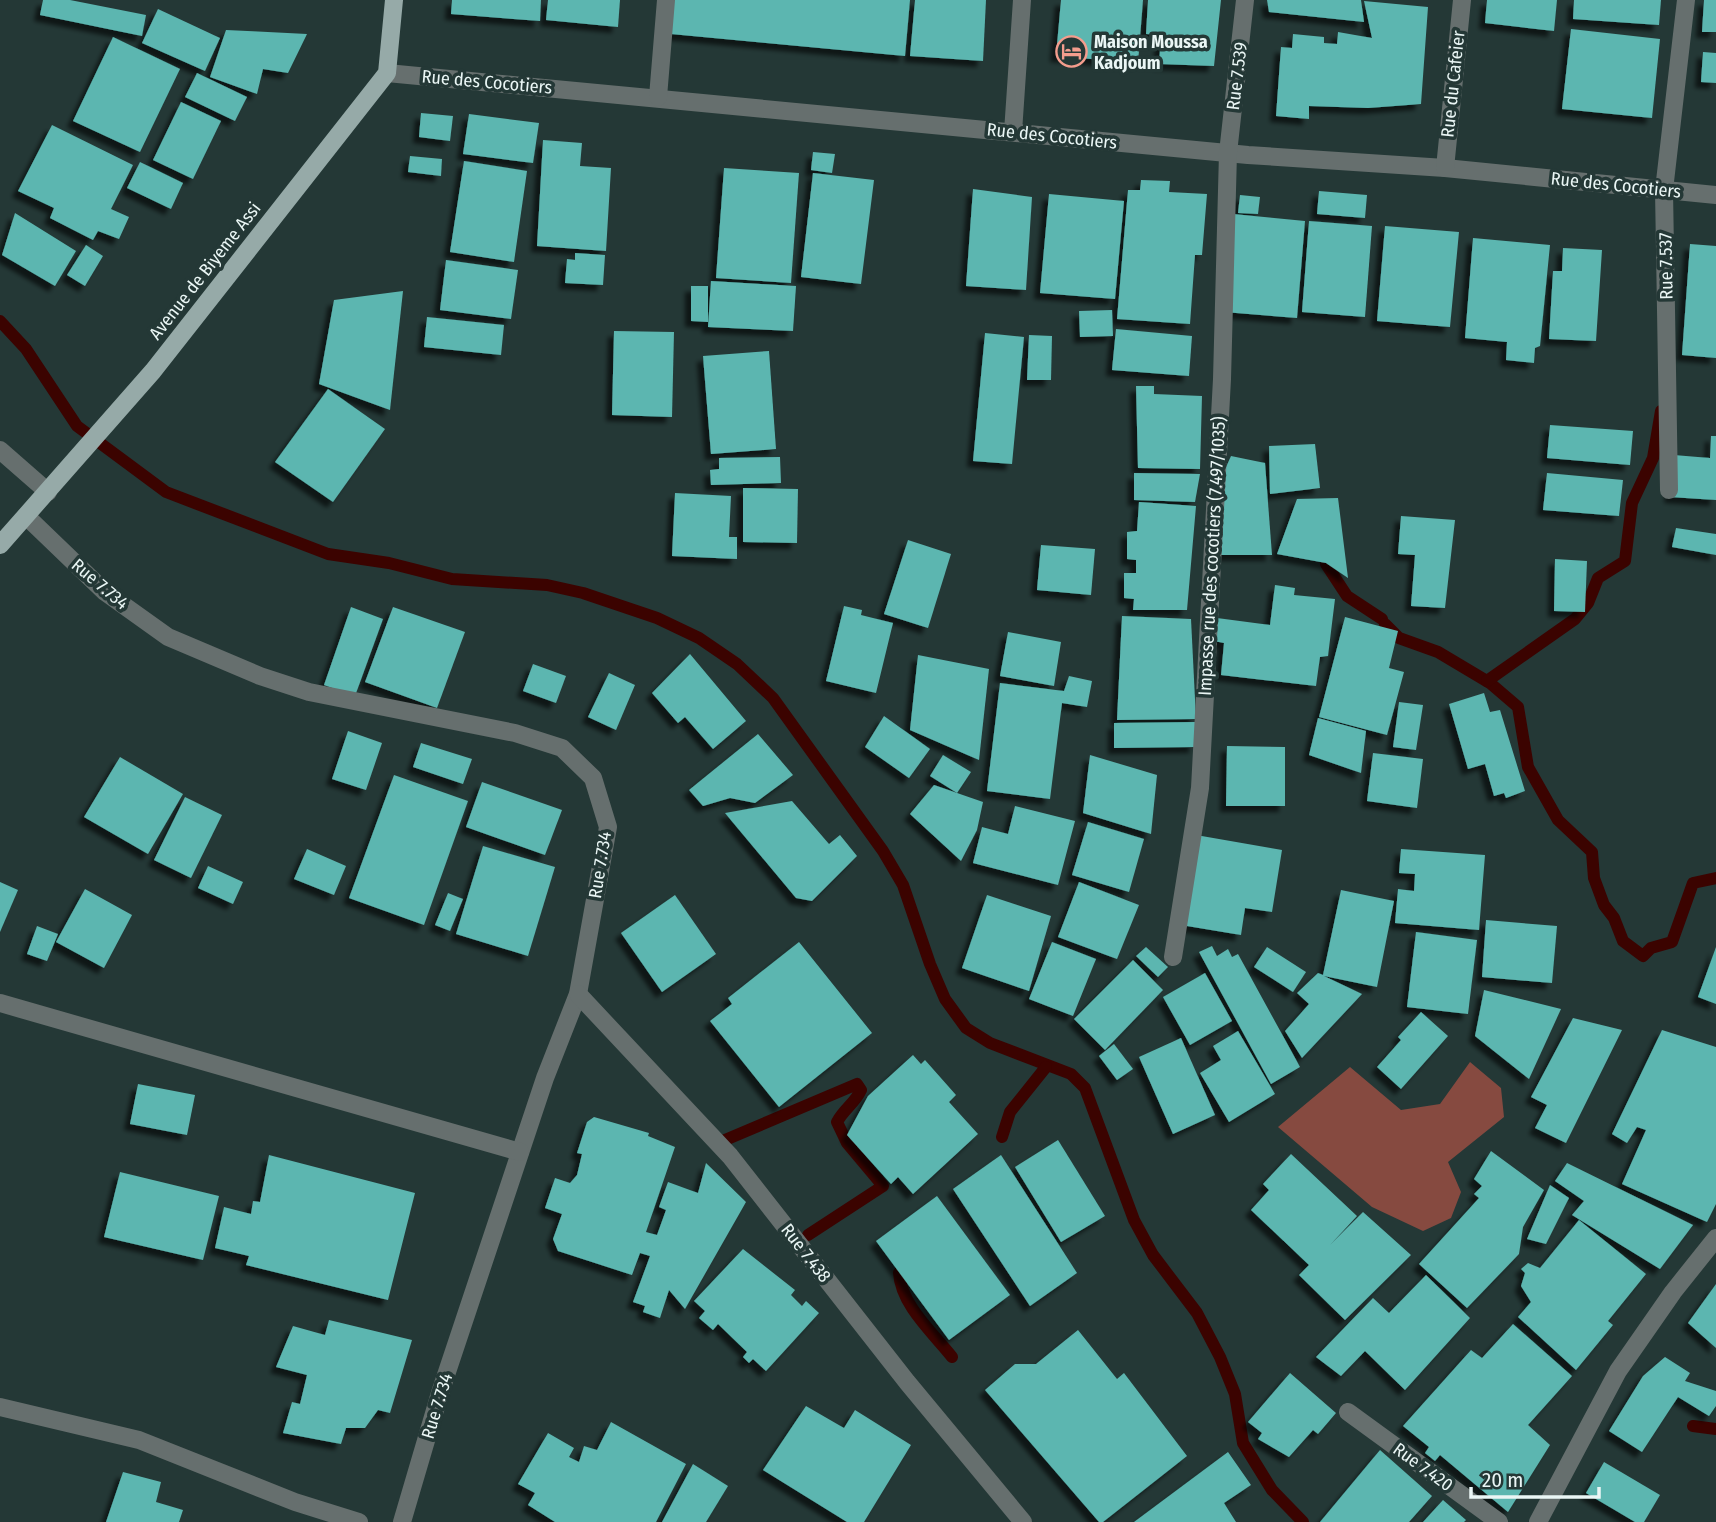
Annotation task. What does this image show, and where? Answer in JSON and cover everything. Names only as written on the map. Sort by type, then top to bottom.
[{"type":"main road","points":[[387,73],[394,0]]},
{"type":"main road","name":"Avenue de Biyeme Assi","points":[[0,545],[153,371],[387,73]]},
{"type":"street","points":[[658,97],[666,0]]},
{"type":"street","points":[[1013,132],[1023,0]]},
{"type":"street","name":"Rue 7.539","points":[[1228,153],[1245,0]]},
{"type":"street","name":"Rue du Cafeier","points":[[1445,168],[1462,0]]},
{"type":"street","name":"Rue 7.537","points":[[1669,490],[1664,190],[1686,0]]},
{"type":"street","name":"Rue des Cocotiers","points":[[387,73],[1228,153],[1445,168],[1716,195]]},
{"type":"street","name":"Impasse rue des cocotiers (7.497/1035)","points":[[1172,957],[1199,788],[1222,379],[1228,153]]},
{"type":"street","points":[[0,450],[48,492]]},
{"type":"street","name":"Rue 7.734","points":[[26,516],[105,592],[169,637],[260,676],[309,692],[515,733],[562,748],[593,778],[608,827],[578,994],[520,1152],[440,1392],[402,1522]]},
{"type":"street","name":"Rue 7.438","points":[[578,994],[730,1156],[907,1382],[1023,1522]]},
{"type":"street","points":[[0,1003],[520,1152]]},
{"type":"street","points":[[1538,1522],[1618,1371],[1673,1292],[1716,1238]]},
{"type":"street","points":[[0,1407],[139,1440],[295,1502],[359,1522]]},
{"type":"street","name":"Rue 7.420","points":[[1348,1412],[1499,1522]]},
{"type":"shaded area","points":[[1470,1062],[1501,1088],[1504,1117],[1448,1162],[1461,1192],[1451,1218],[1423,1231],[1372,1207],[1278,1127],[1350,1067],[1401,1110],[1440,1104]]},
{"type":"building","points":[[43,0],[70,0],[146,15],[142,36],[40,15]]},
{"type":"building","points":[[452,0],[541,0],[540,21],[451,14]]},
{"type":"building","points":[[548,0],[620,0],[618,27],[546,20]]},
{"type":"building","points":[[674,0],[910,0],[905,56],[671,34]]},
{"type":"building","points":[[915,0],[986,0],[983,61],[910,56]]},
{"type":"building","points":[[1061,0],[1143,0],[1138,63],[1056,56]]},
{"type":"building","points":[[1148,0],[1221,0],[1214,66],[1159,64],[1161,35],[1146,34]]},
{"type":"building","points":[[1267,0],[1361,0],[1364,22],[1269,12]]},
{"type":"building","points":[[1487,0],[1557,0],[1554,31],[1485,23]]},
{"type":"building","points":[[1574,0],[1661,0],[1659,25],[1573,19]]},
{"type":"building","points":[[1704,0],[1716,0],[1716,32],[1702,32]]},
{"type":"building","points":[[1364,1],[1428,7],[1421,104],[1368,108],[1309,106],[1309,119],[1276,116],[1281,47],[1292,48],[1293,34],[1324,37],[1324,43],[1337,44],[1338,32],[1372,38]]},
{"type":"building","points":[[158,9],[220,38],[205,71],[142,43]]},
{"type":"building","points":[[1571,29],[1660,39],[1652,118],[1562,109]]},
{"type":"building","points":[[226,30],[307,34],[288,73],[263,69],[257,94],[210,77]]},
{"type":"building","points":[[113,37],[180,69],[140,152],[73,121]]},
{"type":"building","points":[[1703,52],[1716,53],[1716,83],[1701,82]]},
{"type":"building","points":[[197,73],[247,97],[235,121],[185,97]]},
{"type":"building","points":[[181,102],[221,121],[193,179],[153,160]]},
{"type":"building","points":[[421,113],[453,116],[450,141],[419,137]]},
{"type":"building","points":[[469,114],[539,123],[533,163],[463,154]]},
{"type":"building","points":[[52,125],[133,165],[111,209],[129,217],[119,239],[98,231],[93,240],[50,218],[54,208],[18,191]]},
{"type":"building","points":[[543,140],[582,143],[580,166],[611,168],[606,251],[537,246]]},
{"type":"building","points":[[813,152],[835,154],[832,173],[811,170]]},
{"type":"building","points":[[410,156],[442,159],[441,176],[408,172]]},
{"type":"building","points":[[464,161],[527,171],[514,262],[450,252]]},
{"type":"building","points":[[140,162],[183,183],[171,209],[127,188]]},
{"type":"building","points":[[724,168],[799,173],[791,283],[716,278]]},
{"type":"building","points":[[813,173],[874,180],[861,284],[801,277]]},
{"type":"building","points":[[1141,180],[1170,181],[1169,192],[1207,194],[1202,255],[1195,255],[1190,324],[1117,319],[1128,190],[1140,190]]},
{"type":"building","points":[[973,189],[1032,197],[1026,290],[966,286]]},
{"type":"building","points":[[1319,191],[1367,195],[1365,218],[1317,214]]},
{"type":"building","points":[[1049,194],[1124,201],[1115,299],[1040,293]]},
{"type":"building","points":[[1240,195],[1260,197],[1258,214],[1238,213]]},
{"type":"building","points":[[15,213],[76,251],[55,286],[2,255]]},
{"type":"building","points":[[1233,214],[1305,221],[1297,318],[1224,312]]},
{"type":"building","points":[[1309,221],[1372,226],[1365,317],[1302,312]]},
{"type":"building","points":[[1385,226],[1459,232],[1450,327],[1377,321]]},
{"type":"building","points":[[1473,238],[1550,245],[1540,346],[1535,348],[1534,363],[1506,360],[1507,342],[1465,338]]},
{"type":"building","points":[[1690,244],[1716,246],[1716,358],[1682,355]]},
{"type":"building","points":[[86,245],[103,256],[85,286],[67,275]]},
{"type":"building","points":[[1563,248],[1602,250],[1596,341],[1549,339],[1553,271],[1562,271]]},
{"type":"building","points":[[575,253],[605,255],[603,285],[565,283],[567,259],[575,260]]},
{"type":"building","points":[[446,260],[518,270],[511,319],[440,310]]},
{"type":"building","points":[[711,281],[796,286],[793,331],[708,327]]},
{"type":"building","points":[[691,286],[708,286],[708,322],[691,321]]},
{"type":"building","points":[[403,291],[390,410],[319,384],[334,300]]},
{"type":"building","points":[[1112,310],[1113,336],[1080,337],[1079,311]]},
{"type":"building","points":[[427,317],[504,325],[501,355],[424,347]]},
{"type":"building","points":[[1116,329],[1192,336],[1189,376],[1112,370]]},
{"type":"building","points":[[614,331],[674,332],[672,417],[612,415]]},
{"type":"building","points":[[985,333],[1024,337],[1012,464],[973,461]]},
{"type":"building","points":[[1029,335],[1052,336],[1051,380],[1027,380]]},
{"type":"building","points":[[769,351],[776,449],[711,454],[703,356]]},
{"type":"building","points":[[1136,386],[1154,386],[1154,394],[1202,396],[1200,469],[1138,468]]},
{"type":"building","points":[[328,389],[385,429],[333,502],[275,462]]},
{"type":"building","points":[[1550,425],[1633,431],[1630,465],[1547,458]]},
{"type":"building","points":[[1711,436],[1716,436],[1716,500],[1670,497],[1674,455],[1710,458]]},
{"type":"building","points":[[1315,444],[1320,488],[1270,494],[1269,446]]},
{"type":"building","points":[[1231,456],[1265,463],[1272,555],[1219,555],[1218,485]]},
{"type":"building","points":[[780,457],[781,483],[711,485],[710,470],[719,469],[719,458]]},
{"type":"building","points":[[1134,473],[1200,474],[1195,502],[1134,500]]},
{"type":"building","points":[[1547,473],[1623,480],[1619,516],[1543,510]]},
{"type":"building","points":[[743,488],[798,489],[797,543],[743,542]]},
{"type":"building","points":[[675,493],[731,496],[729,537],[737,537],[737,559],[672,556]]},
{"type":"building","points":[[1338,498],[1348,578],[1326,563],[1277,554],[1297,499]]},
{"type":"building","points":[[1139,502],[1196,506],[1187,610],[1133,610],[1134,599],[1124,598],[1124,573],[1136,573],[1136,560],[1127,559],[1127,532],[1137,531]]},
{"type":"building","points":[[1401,516],[1455,520],[1445,608],[1411,606],[1415,555],[1398,554]]},
{"type":"building","points":[[1676,528],[1716,534],[1716,555],[1672,547]]},
{"type":"building","points":[[908,540],[951,554],[928,628],[884,614]]},
{"type":"building","points":[[1041,545],[1095,549],[1091,595],[1037,590]]},
{"type":"building","points":[[1555,559],[1587,561],[1585,612],[1554,611]]},
{"type":"building","points":[[1275,585],[1295,588],[1294,595],[1335,599],[1328,656],[1320,657],[1316,686],[1221,675],[1224,643],[1214,641],[1217,618],[1270,625]]},
{"type":"building","points":[[844,606],[862,610],[861,615],[893,623],[876,693],[826,681]]},
{"type":"building","points":[[351,607],[383,619],[355,696],[324,685]]},
{"type":"building","points":[[393,607],[465,632],[437,708],[365,682]]},
{"type":"building","points":[[1122,616],[1191,619],[1196,719],[1117,720]]},
{"type":"building","points":[[1345,617],[1398,631],[1389,668],[1404,672],[1387,735],[1319,717]]},
{"type":"building","points":[[1008,632],[1061,642],[1054,686],[1000,676]]},
{"type":"building","points":[[690,654],[746,721],[713,749],[685,717],[678,723],[652,693]]},
{"type":"building","points":[[918,655],[989,669],[979,760],[910,730]]},
{"type":"building","points":[[533,664],[566,676],[556,703],[523,691]]},
{"type":"building","points":[[609,673],[635,685],[616,730],[588,717]]},
{"type":"building","points":[[1069,676],[1092,681],[1087,707],[1062,703],[1050,799],[987,791],[1000,683],[1064,691]]},
{"type":"building","points":[[1484,693],[1490,712],[1500,710],[1525,791],[1506,798],[1504,793],[1494,796],[1485,764],[1468,769],[1449,704]]},
{"type":"building","points":[[1399,702],[1423,705],[1416,750],[1393,747]]},
{"type":"building","points":[[884,716],[930,749],[909,778],[865,747]]},
{"type":"building","points":[[1318,718],[1366,731],[1361,773],[1309,755]]},
{"type":"building","points":[[1195,722],[1195,747],[1114,748],[1114,723]]},
{"type":"building","points":[[348,731],[382,743],[366,790],[332,779]]},
{"type":"building","points":[[758,734],[793,775],[755,803],[730,798],[703,806],[689,790]]},
{"type":"building","points":[[421,743],[472,759],[463,784],[413,767]]},
{"type":"building","points":[[1227,746],[1285,747],[1285,806],[1226,806]]},
{"type":"building","points":[[1373,753],[1423,759],[1417,808],[1367,801]]},
{"type":"building","points":[[943,755],[971,772],[957,793],[930,776]]},
{"type":"building","points":[[1090,755],[1157,775],[1151,834],[1083,813]]},
{"type":"building","points":[[120,757],[183,794],[148,854],[84,817]]},
{"type":"building","points":[[394,775],[468,801],[424,925],[349,898]]},
{"type":"building","points":[[482,782],[562,810],[545,855],[466,827]]},
{"type":"building","points":[[934,785],[983,802],[977,830],[961,861],[910,814]]},
{"type":"building","points":[[185,797],[222,815],[191,878],[154,860]]},
{"type":"building","points":[[792,801],[829,844],[840,835],[857,856],[812,901],[796,898],[725,813]]},
{"type":"building","points":[[1015,806],[1075,821],[1058,885],[973,863],[982,827],[1008,834]]},
{"type":"building","points":[[1088,822],[1144,839],[1129,892],[1072,875]]},
{"type":"building","points":[[1196,835],[1282,850],[1272,912],[1245,908],[1241,935],[1181,925]]},
{"type":"building","points":[[483,846],[555,867],[528,956],[456,934]]},
{"type":"building","points":[[307,849],[346,866],[334,895],[294,879]]},
{"type":"building","points":[[1401,849],[1485,855],[1479,930],[1395,923],[1398,889],[1414,891],[1415,874],[1399,873]]},
{"type":"building","points":[[208,866],[243,882],[233,904],[198,888]]},
{"type":"building","points":[[0,882],[18,890],[0,932]]},
{"type":"building","points":[[1079,882],[1139,905],[1117,959],[1058,937]]},
{"type":"building","points":[[85,889],[132,915],[104,968],[56,942]]},
{"type":"building","points":[[1341,890],[1394,901],[1377,987],[1324,976],[1362,994],[1302,1058],[1285,1031],[1309,1004],[1297,993],[1318,973],[1323,975]]},
{"type":"building","points":[[448,893],[463,899],[450,931],[435,925]]},
{"type":"building","points":[[675,895],[716,954],[662,992],[621,933]]},
{"type":"building","points":[[987,895],[1051,916],[1029,991],[962,968]]},
{"type":"building","points":[[1486,920],[1557,926],[1552,983],[1482,977]]},
{"type":"building","points":[[37,926],[58,934],[47,961],[27,954]]},
{"type":"building","points":[[1416,932],[1477,940],[1468,1014],[1407,1007]]},
{"type":"building","points":[[799,942],[872,1033],[779,1107],[710,1021],[732,1004],[728,998]]},
{"type":"building","points":[[1052,942],[1096,959],[1073,1016],[1029,999]]},
{"type":"building","points":[[1212,946],[1217,956],[1228,949],[1232,957],[1238,954],[1300,1067],[1271,1084],[1199,952]]},
{"type":"building","points":[[1146,947],[1168,967],[1158,977],[1136,956]]},
{"type":"building","points":[[1267,947],[1306,972],[1293,992],[1254,967]]},
{"type":"building","points":[[1716,947],[1716,1004],[1698,997]]},
{"type":"building","points":[[1133,960],[1163,990],[1105,1050],[1074,1019]]},
{"type":"building","points":[[1205,973],[1232,1021],[1190,1045],[1163,997]]},
{"type":"building","points":[[1484,990],[1561,1009],[1529,1079],[1475,1036]]},
{"type":"building","points":[[1421,1012],[1448,1036],[1401,1089],[1377,1067],[1401,1040],[1398,1037]]},
{"type":"building","points":[[1573,1018],[1622,1030],[1566,1143],[1535,1128],[1547,1105],[1531,1097]]},
{"type":"building","points":[[1662,1030],[1716,1047],[1716,1204],[1707,1222],[1622,1184],[1646,1130],[1637,1127],[1627,1143],[1612,1134]]},
{"type":"building","points":[[1238,1031],[1275,1094],[1229,1122],[1200,1073],[1221,1060],[1213,1046]]},
{"type":"building","points":[[1181,1038],[1215,1115],[1173,1134],[1139,1057]]},
{"type":"building","points":[[1114,1044],[1133,1069],[1117,1080],[1099,1056]]},
{"type":"building","points":[[913,1055],[921,1064],[925,1060],[956,1095],[949,1102],[978,1134],[913,1194],[898,1177],[891,1184],[847,1135],[868,1096]]},
{"type":"building","points":[[138,1084],[195,1095],[187,1135],[130,1124]]},
{"type":"building","points":[[594,1117],[649,1133],[648,1136],[675,1147],[646,1232],[657,1235],[666,1210],[659,1207],[668,1182],[698,1193],[706,1163],[746,1202],[685,1309],[669,1290],[660,1318],[643,1312],[645,1306],[633,1302],[650,1256],[640,1253],[632,1275],[558,1251],[553,1239],[562,1214],[545,1208],[555,1178],[570,1183],[577,1175],[582,1154],[577,1153],[587,1122]]},
{"type":"building","points":[[1058,1140],[1105,1216],[1061,1242],[1015,1167]]},
{"type":"building","points":[[1491,1151],[1544,1190],[1523,1227],[1519,1254],[1467,1308],[1419,1264],[1479,1198],[1474,1194],[1482,1186],[1474,1179]]},
{"type":"building","points":[[1291,1154],[1357,1216],[1330,1245],[1363,1212],[1411,1255],[1345,1320],[1299,1275],[1309,1265],[1251,1210],[1269,1190],[1263,1184]]},
{"type":"building","points":[[269,1155],[415,1193],[388,1300],[246,1265],[249,1256],[215,1248],[224,1207],[251,1214],[253,1201],[260,1202]]},
{"type":"building","points":[[1001,1155],[1077,1273],[1030,1306],[953,1189]]},
{"type":"building","points":[[1567,1163],[1693,1225],[1660,1269],[1572,1215],[1584,1201],[1555,1181]]},
{"type":"building","points":[[120,1172],[219,1196],[203,1260],[104,1237]]},
{"type":"building","points":[[1550,1185],[1569,1198],[1546,1244],[1527,1239]]},
{"type":"building","points":[[937,1196],[1010,1295],[949,1340],[876,1241]]},
{"type":"building","points":[[1579,1220],[1646,1274],[1608,1321],[1613,1325],[1576,1370],[1518,1317],[1531,1302],[1521,1286],[1525,1273],[1521,1269],[1528,1263],[1540,1268]]},
{"type":"building","points":[[743,1249],[795,1290],[791,1295],[802,1306],[806,1301],[819,1313],[766,1371],[753,1359],[749,1363],[743,1357],[747,1352],[718,1324],[713,1330],[699,1318],[705,1311],[694,1301]]},
{"type":"building","points":[[1426,1275],[1470,1318],[1405,1390],[1365,1351],[1341,1376],[1316,1357],[1373,1298],[1389,1313]]},
{"type":"building","points":[[1716,1284],[1716,1348],[1688,1323]]},
{"type":"building","points":[[329,1320],[412,1340],[390,1413],[378,1410],[365,1428],[346,1428],[341,1444],[283,1433],[292,1402],[300,1404],[307,1375],[276,1367],[293,1326],[325,1335]]},
{"type":"building","points":[[1513,1324],[1572,1376],[1528,1425],[1550,1445],[1508,1512],[1440,1455],[1435,1461],[1425,1453],[1429,1447],[1403,1426],[1471,1350],[1482,1358]]},
{"type":"building","points":[[1078,1330],[1117,1379],[1124,1373],[1187,1456],[1103,1522],[1099,1522],[985,1390],[1015,1364],[1036,1364]]},
{"type":"building","points":[[1665,1357],[1690,1373],[1685,1381],[1716,1391],[1716,1406],[1709,1416],[1678,1397],[1642,1452],[1609,1431],[1643,1376]]},
{"type":"building","points":[[1290,1373],[1336,1413],[1318,1434],[1313,1430],[1289,1457],[1258,1439],[1262,1433],[1248,1422]]},
{"type":"building","points":[[806,1406],[844,1428],[855,1410],[911,1445],[864,1522],[847,1522],[763,1470]]},
{"type":"building","points":[[611,1422],[686,1464],[656,1522],[555,1522],[528,1505],[535,1493],[518,1484],[548,1433],[574,1448],[569,1457],[579,1462],[584,1446],[597,1450]]},
{"type":"building","points":[[1380,1450],[1432,1496],[1409,1522],[1320,1522]]},
{"type":"building","points":[[1228,1452],[1251,1485],[1224,1503],[1236,1522],[1134,1522]]},
{"type":"building","points":[[1604,1462],[1660,1495],[1644,1522],[1635,1522],[1586,1493]]},
{"type":"building","points":[[693,1464],[728,1486],[706,1522],[662,1522]]},
{"type":"building","points":[[123,1472],[161,1482],[156,1502],[183,1510],[179,1522],[106,1522]]},
{"type":"building","points":[[1443,1500],[1466,1520],[1423,1522]]},
{"type":"waterway","points":[[0,321],[26,349],[77,426],[166,492],[328,554],[389,563],[452,579],[547,585],[583,593],[657,618],[699,638],[737,664],[773,698],[883,851],[903,885],[945,999],[966,1028],[990,1043],[1071,1074],[1085,1088],[1134,1220],[1153,1255],[1197,1313],[1220,1357],[1235,1394],[1243,1443],[1272,1490],[1303,1522]]},
{"type":"waterway","points":[[1487,681],[1575,619],[1588,603],[1598,578],[1625,561],[1632,503],[1653,458],[1661,411]]},
{"type":"waterway","points":[[1326,564],[1347,596],[1382,619]]},
{"type":"waterway","points":[[1385,624],[1399,638],[1438,652],[1490,683],[1518,707],[1528,767],[1558,820],[1592,852],[1594,878],[1604,905],[1614,918],[1623,941],[1643,956],[1651,948],[1672,942],[1693,883],[1716,878]]},
{"type":"waterway","points":[[1002,1137],[1010,1112],[1046,1067]]},
{"type":"waterway","points":[[725,1140],[857,1084],[861,1090],[837,1122],[847,1143],[883,1186],[808,1235]]},
{"type":"waterway","points":[[912,1268],[899,1273],[905,1296],[919,1318],[952,1357]]},
{"type":"waterway","points":[[1693,1426],[1716,1429]]},
{"type":"place","name":"Maison Moussa Kadjoum","points":[[1071,52]]}]
